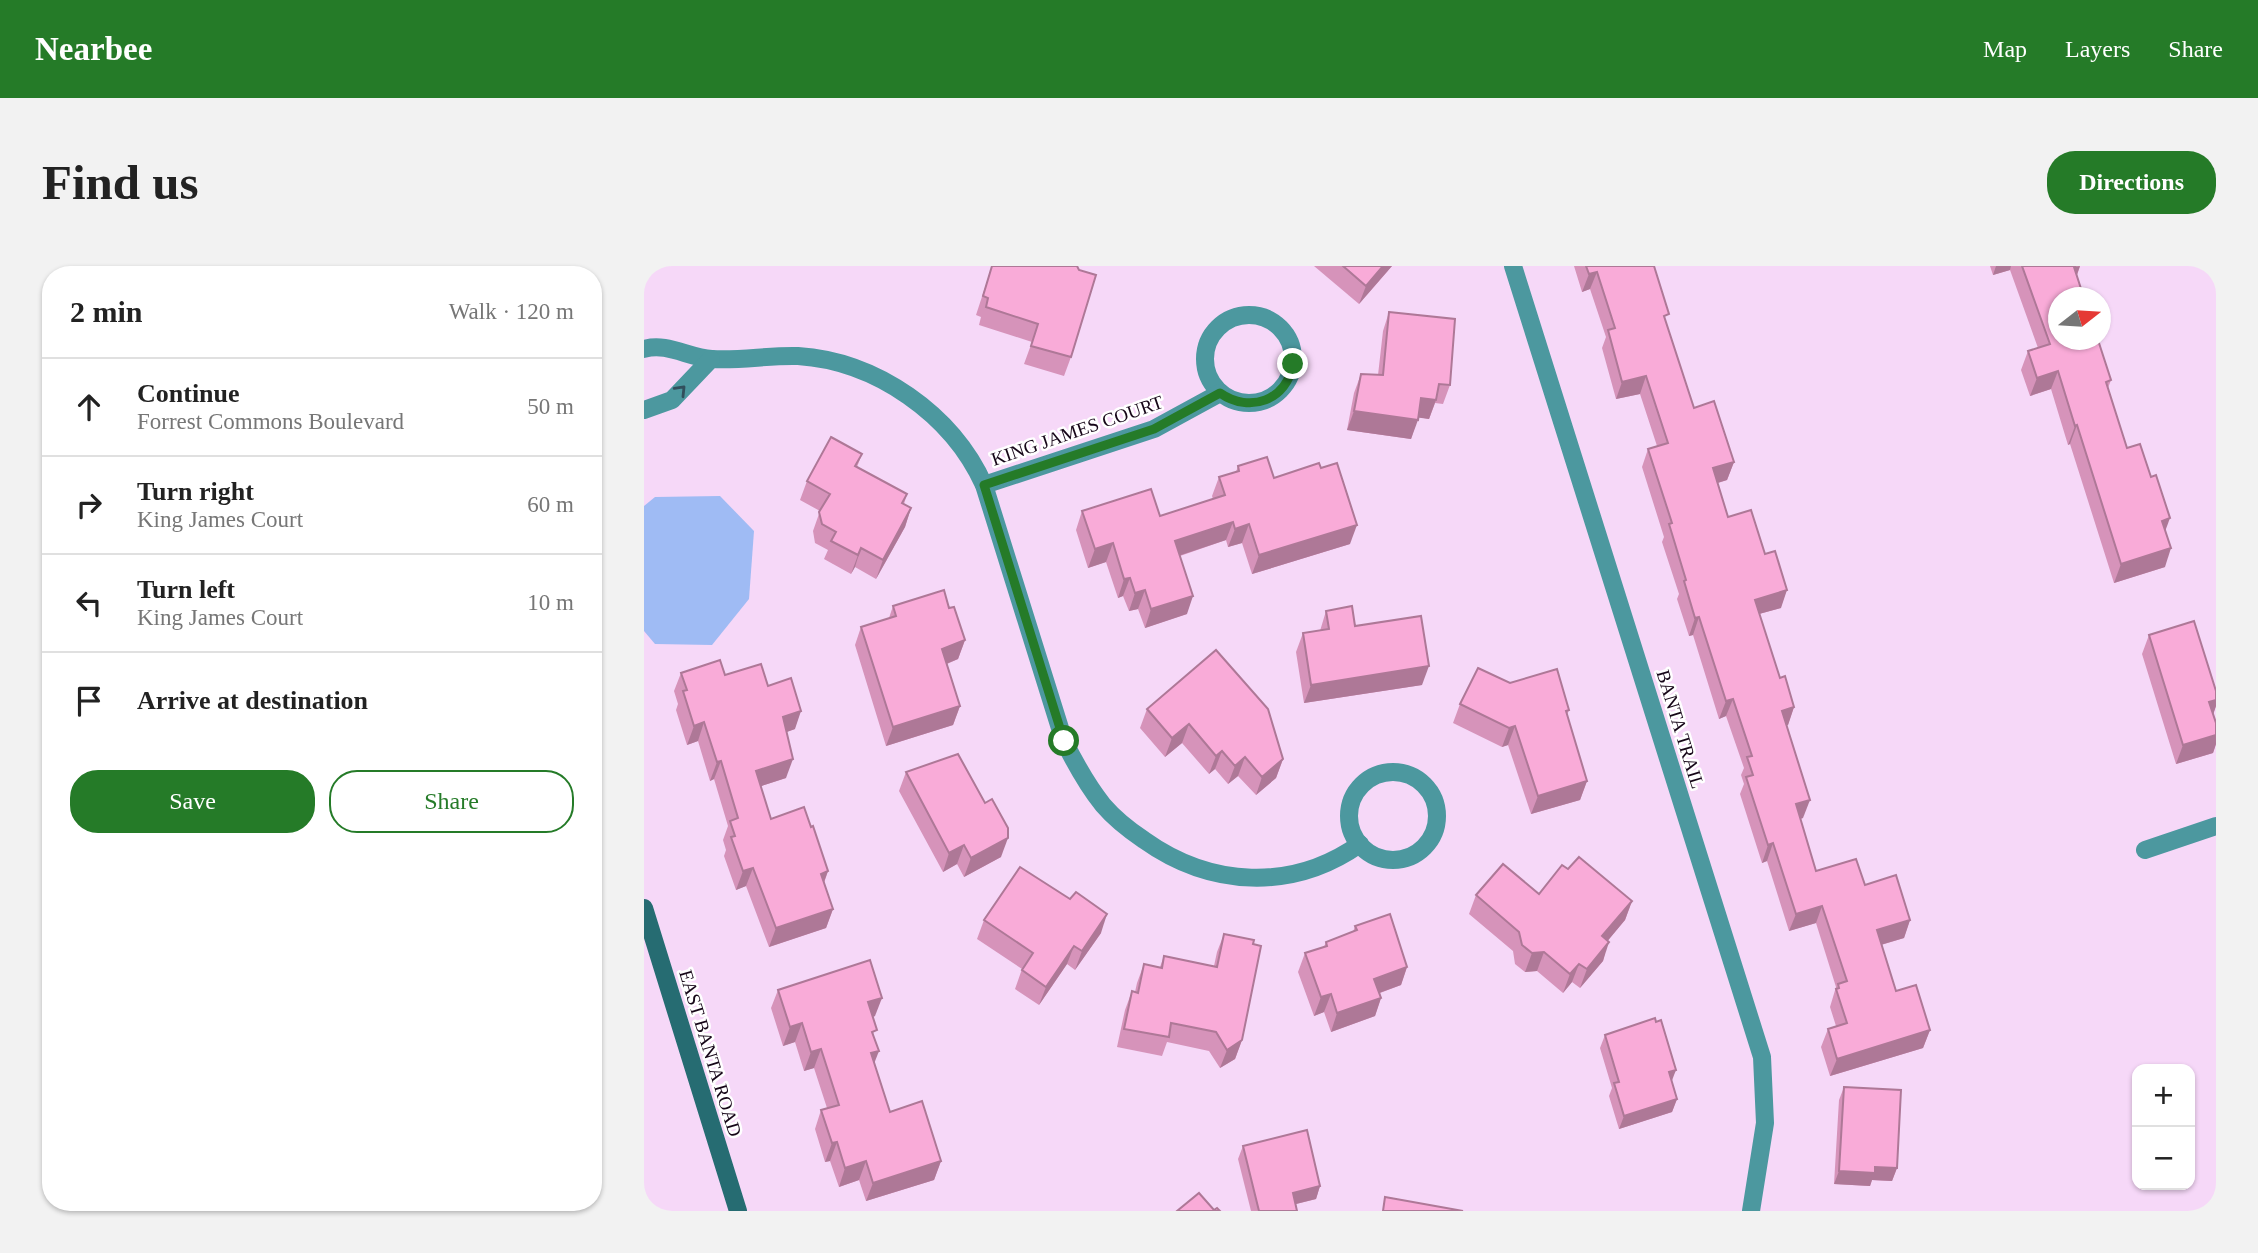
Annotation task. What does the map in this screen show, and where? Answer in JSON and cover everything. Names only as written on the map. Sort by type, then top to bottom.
[{"type":"street","name":"BANTA TRAIL","points":[[1513,266],[1762,1057],[1765,1123],[1751,1211]]},
{"type":"street","points":[[1256,315],[1273,322],[1287,336],[1293,354],[1292,373],[1282,390],[1266,401],[1247,404],[1220,393],[1206,369],[1206,349],[1214,332],[1237,316],[1256,315]]},
{"type":"street","points":[[644,349],[655,346],[710,359],[766,356],[813,358],[836,363],[872,376],[912,399],[936,420],[958,443],[984,485],[1064,741],[1078,768],[1104,806],[1126,827],[1177,861],[1220,876],[1238,878],[1261,878],[1298,872],[1333,860],[1360,844]]},
{"type":"street","points":[[644,410],[672,400],[710,359]]},
{"type":"street","name":"KING JAMES COURT","points":[[984,485],[1154,429],[1220,393]]},
{"type":"street","points":[[1397,771],[1417,778],[1425,785],[1435,803],[1437,820],[1433,836],[1422,850],[1407,858],[1390,860],[1373,855],[1360,844],[1350,826],[1349,815],[1354,795],[1360,786],[1377,774],[1397,771]]},
{"type":"street","points":[[2145,850],[2216,826]]},
{"type":"street","name":"EAST BANTA ROAD","points":[[644,908],[738,1211]]},
{"type":"water","points":[[720,496],[754,531],[749,599],[712,645],[655,644],[644,631],[644,506],[655,497]]},
{"type":"building","points":[[992,266],[1077,266],[1079,270],[1096,275],[1071,357],[1031,346],[1038,324],[986,307],[988,298],[983,296]]},
{"type":"building","points":[[1343,266],[1383,266],[1366,286]]},
{"type":"building","points":[[1586,266],[1654,266],[1669,314],[1664,316],[1694,408],[1714,401],[1734,462],[1713,468],[1728,517],[1751,510],[1765,554],[1775,551],[1787,590],[1755,600],[1780,678],[1785,676],[1794,707],[1782,711],[1810,800],[1796,804],[1816,871],[1856,859],[1865,885],[1896,875],[1910,920],[1877,930],[1896,991],[1916,985],[1930,1030],[1837,1059],[1828,1029],[1847,1023],[1836,989],[1839,988],[1838,984],[1847,981],[1822,906],[1796,914],[1773,843],[1768,845],[1746,777],[1753,775],[1747,757],[1752,756],[1733,699],[1726,701],[1699,617],[1695,618],[1669,524],[1672,523],[1648,449],[1668,443],[1646,376],[1622,382],[1608,330],[1615,328],[1597,272],[1589,274]]},
{"type":"building","points":[[2022,266],[2076,266],[2074,267],[2080,287],[2048,287],[2048,338]]},
{"type":"building","points":[[1389,312],[1455,319],[1450,385],[1439,384],[1436,400],[1421,398],[1418,420],[1354,411],[1361,374],[1383,375]]},
{"type":"building","points":[[2048,345],[2048,350],[2101,350],[2111,380],[2106,382],[2127,448],[2140,444],[2151,477],[2156,475],[2170,518],[2162,521],[2171,548],[2121,564],[2058,371],[2037,378],[2028,351]]},
{"type":"building","points":[[831,437],[862,454],[855,466],[907,494],[902,503],[911,508],[883,560],[861,548],[858,555],[831,541],[836,532],[822,524],[819,512],[830,494],[807,481]]},
{"type":"building","points":[[1267,457],[1274,478],[1319,463],[1321,468],[1337,463],[1357,525],[1259,555],[1249,524],[1235,529],[1233,522],[1175,541],[1193,596],[1151,609],[1145,590],[1135,593],[1130,578],[1124,579],[1113,543],[1095,549],[1082,511],[1151,489],[1160,516],[1225,495],[1219,477],[1239,471],[1238,466]]},
{"type":"building","points":[[944,590],[949,608],[954,607],[965,640],[942,649],[960,706],[893,727],[861,627],[896,616],[893,606]]},
{"type":"building","points":[[1352,606],[1355,626],[1421,616],[1429,666],[1311,685],[1303,633],[1329,629],[1326,611]]},
{"type":"building","points":[[2194,621],[2216,691],[2216,700],[2209,702],[2216,723],[2216,735],[2183,745],[2149,635]]},
{"type":"building","points":[[1216,650],[1268,709],[1283,759],[1262,777],[1245,757],[1235,766],[1222,751],[1216,756],[1189,724],[1172,738],[1147,709]]},
{"type":"building","points":[[720,660],[725,675],[761,664],[768,686],[791,678],[801,711],[783,717],[793,759],[756,771],[771,819],[804,807],[828,871],[821,874],[833,909],[776,928],[753,868],[743,871],[731,837],[735,836],[730,821],[738,818],[721,761],[717,762],[704,722],[694,726],[683,691],[687,690],[681,673]]},
{"type":"building","points":[[1478,668],[1510,683],[1557,669],[1569,710],[1566,711],[1587,781],[1538,796],[1515,726],[1509,728],[1460,704]]},
{"type":"building","points":[[958,754],[985,803],[992,799],[1008,828],[1008,838],[971,858],[964,845],[949,853],[906,772]]},
{"type":"building","points":[[1579,857],[1632,901],[1602,936],[1609,942],[1587,969],[1579,964],[1570,974],[1544,952],[1532,953],[1522,945],[1519,932],[1476,895],[1503,864],[1539,894],[1562,865],[1568,869]]},
{"type":"building","points":[[1020,867],[1070,899],[1076,892],[1107,914],[1082,951],[1074,946],[1046,987],[1022,970],[1033,953],[984,920]]},
{"type":"building","points":[[1390,914],[1407,967],[1374,979],[1381,998],[1337,1013],[1331,994],[1321,997],[1305,953],[1327,946],[1326,942],[1357,930],[1355,926]]},
{"type":"building","points":[[1224,934],[1254,940],[1253,944],[1261,946],[1242,1040],[1227,1050],[1216,1032],[1171,1023],[1169,1037],[1124,1029],[1132,991],[1138,993],[1144,964],[1162,968],[1164,956],[1217,967]]},
{"type":"building","points":[[870,960],[882,998],[868,1002],[877,1030],[872,1032],[879,1051],[871,1053],[890,1112],[922,1101],[941,1161],[873,1183],[866,1161],[845,1168],[837,1142],[832,1143],[821,1110],[839,1105],[821,1049],[811,1052],[802,1023],[790,1027],[778,990]]},
{"type":"building","points":[[1655,1018],[1656,1022],[1661,1020],[1676,1070],[1669,1072],[1677,1099],[1624,1116],[1614,1083],[1619,1082],[1605,1035]]},
{"type":"building","points":[[1844,1087],[1901,1090],[1897,1168],[1875,1167],[1875,1173],[1839,1171]]},
{"type":"building","points":[[1307,1130],[1320,1186],[1293,1193],[1297,1211],[1259,1211],[1243,1146]]},
{"type":"building","points":[[1199,1193],[1214,1210],[1217,1208],[1220,1211],[1177,1211]]},
{"type":"building","points":[[1385,1197],[1463,1211],[1383,1211]]},
{"type":"route","points":[[1064,741],[984,485],[1154,429],[1220,393],[1247,404],[1266,401],[1282,390],[1292,373],[1293,364]]}]
